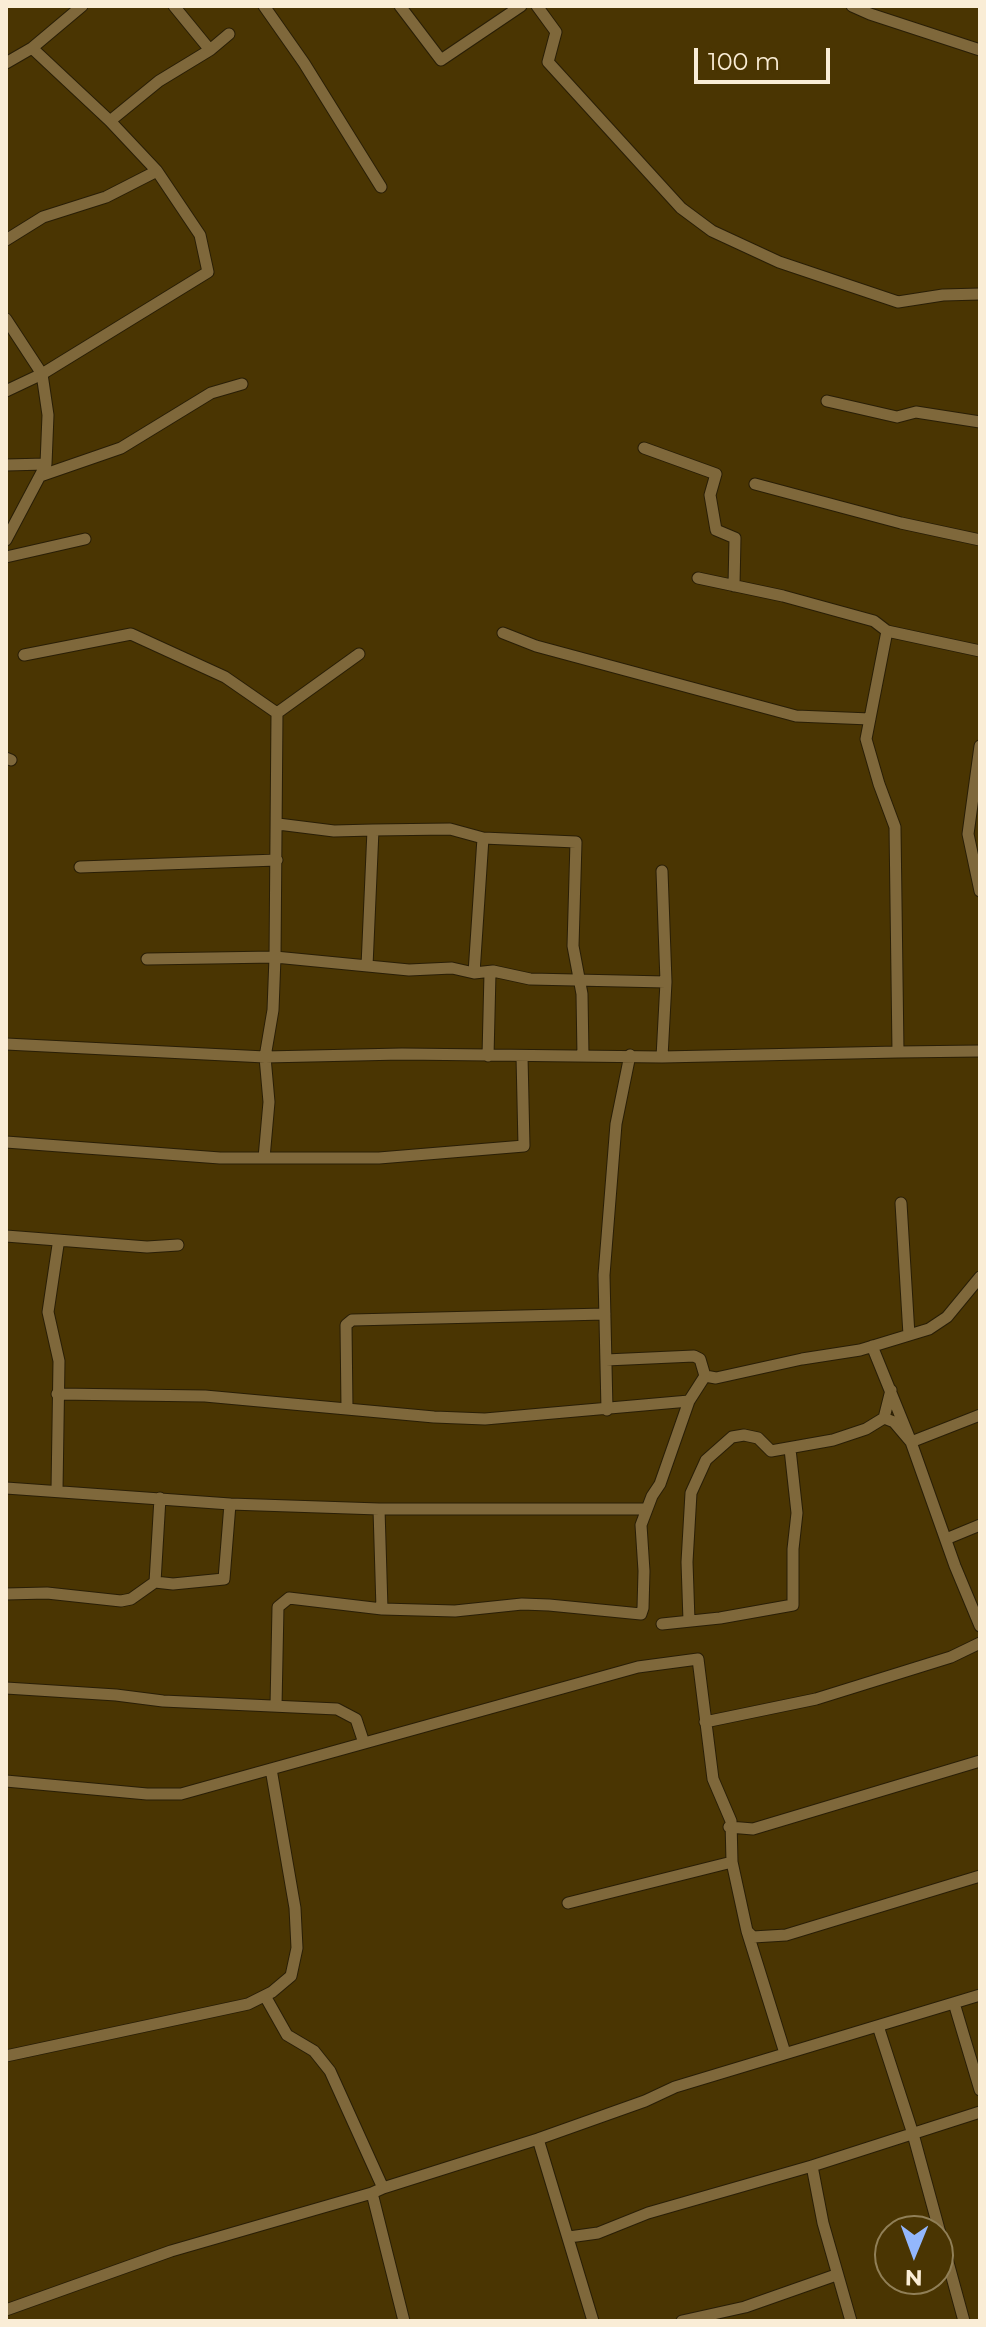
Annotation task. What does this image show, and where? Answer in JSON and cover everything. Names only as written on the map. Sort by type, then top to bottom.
[{"type":"street","points":[[6,63],[32,48],[82,6]]},
{"type":"street","points":[[174,6],[210,50]]},
{"type":"street","points":[[264,6],[304,63],[381,187]]},
{"type":"street","points":[[400,6],[441,60],[521,6]]},
{"type":"street","points":[[537,6],[556,32],[548,62],[681,208],[712,231],[779,262],[898,302],[943,295],[980,294]]},
{"type":"street","points":[[852,6],[980,50]]},
{"type":"street","points":[[110,121],[159,81],[210,50],[229,34]]},
{"type":"street","points":[[6,391],[42,374],[208,272],[200,235],[157,171],[110,121],[32,48]]},
{"type":"street","points":[[6,240],[43,217],[106,197],[157,171]]},
{"type":"street","points":[[6,319],[42,374],[48,415],[46,464],[6,540]]},
{"type":"street","points":[[40,476],[121,448],[211,393],[242,384]]},
{"type":"street","points":[[827,401],[897,417],[916,412],[980,422]]},
{"type":"street","points":[[644,448],[716,474],[710,495],[716,530],[735,538],[734,586]]},
{"type":"street","points":[[6,465],[46,464]]},
{"type":"street","points":[[755,484],[901,523],[980,540]]},
{"type":"street","points":[[6,557],[85,539]]},
{"type":"street","points":[[698,578],[783,596],[874,621],[887,631],[980,651]]},
{"type":"street","points":[[887,631],[866,739],[895,827],[898,1052]]},
{"type":"street","points":[[503,633],[536,646],[796,716],[870,719]]},
{"type":"street","points":[[24,655],[131,634],[225,677],[277,713]]},
{"type":"street","points":[[277,713],[359,654]]},
{"type":"street","points":[[264,1158],[269,1102],[265,1057],[273,1010],[275,957],[277,713]]},
{"type":"street","points":[[980,746],[968,834],[980,891]]},
{"type":"street","points":[[278,824],[334,831],[450,829],[483,838],[576,842],[573,946],[582,994],[583,1056]]},
{"type":"street","points":[[367,966],[373,830]]},
{"type":"street","points":[[474,973],[483,838]]},
{"type":"street","points":[[80,867],[277,860]]},
{"type":"street","points":[[662,871],[666,982],[662,1057]]},
{"type":"street","points":[[147,959],[275,957],[429,971],[452,968],[474,973],[493,971],[530,979],[666,982]]},
{"type":"street","points":[[488,1056],[490,973]]},
{"type":"street","points":[[6,1044],[265,1057],[402,1054],[662,1057],[980,1051]]},
{"type":"street","points":[[607,1410],[604,1275],[616,1124],[630,1055]]},
{"type":"street","points":[[6,1142],[220,1158],[379,1158],[524,1146],[522,1056]]},
{"type":"street","points":[[901,1203],[909,1335]]},
{"type":"street","points":[[6,1236],[147,1247],[178,1245]]},
{"type":"street","points":[[56,1240],[58,1245],[48,1312],[59,1361],[57,1490]]},
{"type":"street","points":[[705,1376],[716,1378],[872,1346],[929,1329],[947,1317],[980,1277]]},
{"type":"street","points":[[347,1408],[346,1325],[352,1320],[605,1314]]},
{"type":"street","points":[[872,1346],[980,1626]]},
{"type":"street","points":[[276,1706],[278,1607],[292,1597],[382,1609],[455,1611],[522,1604],[641,1614],[644,1583],[641,1525],[660,1484],[689,1401],[705,1376],[700,1359],[694,1356],[606,1360]]},
{"type":"street","points":[[689,1621],[687,1562],[691,1493],[706,1460],[732,1437],[744,1435],[758,1438],[771,1451],[833,1440],[866,1429],[884,1418],[891,1390]]},
{"type":"street","points":[[57,1394],[205,1396],[485,1419],[689,1401]]},
{"type":"street","points":[[911,1442],[980,1415]]},
{"type":"street","points":[[884,1418],[894,1422],[911,1442]]},
{"type":"street","points":[[662,1624],[793,1605],[793,1549],[797,1513],[790,1449]]},
{"type":"street","points":[[6,1488],[230,1504],[379,1509],[646,1509]]},
{"type":"street","points":[[155,1582],[160,1498]]},
{"type":"street","points":[[6,1594],[47,1593],[121,1601],[131,1599],[155,1582],[173,1584],[224,1579],[230,1504]]},
{"type":"street","points":[[379,1509],[382,1609]]},
{"type":"street","points":[[946,1539],[980,1525]]},
{"type":"street","points":[[705,1722],[816,1699],[951,1657],[980,1643]]},
{"type":"street","points":[[6,1781],[147,1794],[181,1794],[638,1667],[698,1659],[713,1779],[731,1821],[732,1862],[747,1931],[785,2053]]},
{"type":"street","points":[[6,1688],[85,1692],[163,1701],[337,1709],[356,1719],[364,1743]]},
{"type":"street","points":[[729,1827],[753,1829],[980,1761]]},
{"type":"street","points":[[6,2056],[248,2004],[265,1996],[291,1976],[297,1948],[295,1908],[271,1769]]},
{"type":"street","points":[[568,1903],[732,1862]]},
{"type":"street","points":[[747,1931],[753,1937],[760,1938],[786,1935],[980,1876]]},
{"type":"street","points":[[6,2310],[171,2251],[538,2139],[645,2101],[675,2087],[980,1995]]},
{"type":"street","points":[[265,1996],[287,2035],[314,2051],[330,2071],[377,2190],[404,2321]]},
{"type":"street","points":[[954,2003],[980,2090]]},
{"type":"street","points":[[878,2026],[913,2134],[964,2321]]},
{"type":"street","points":[[569,2237],[598,2233],[648,2213],[812,2166],[980,2112]]},
{"type":"street","points":[[538,2139],[593,2321]]},
{"type":"street","points":[[812,2166],[836,2275],[851,2321]]},
{"type":"street","points":[[682,2321],[745,2307],[836,2275]]}]
